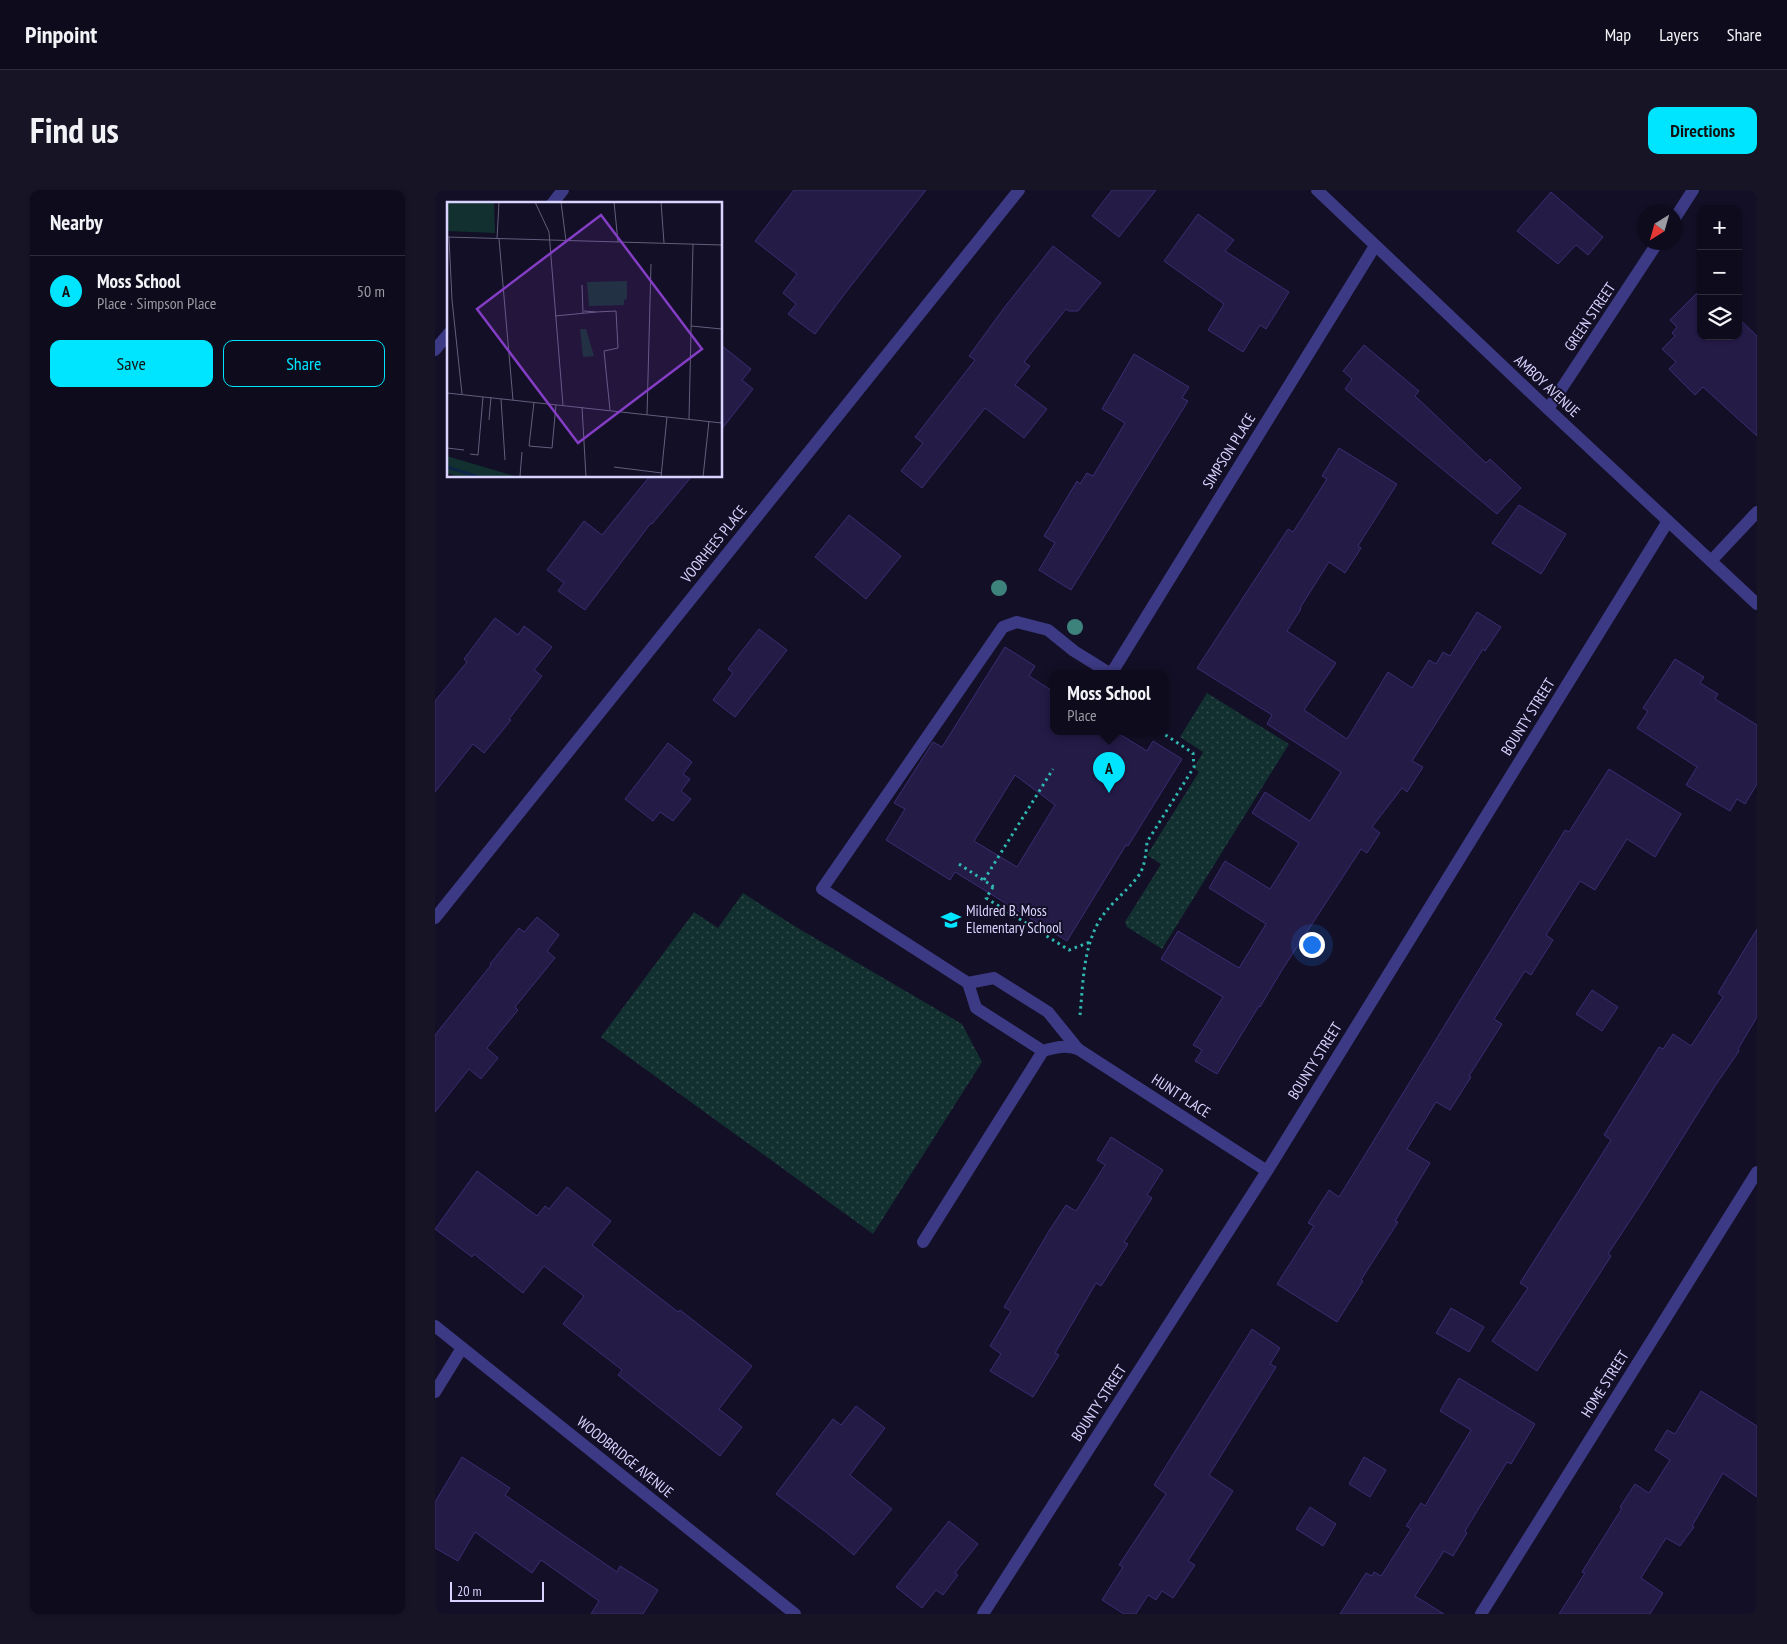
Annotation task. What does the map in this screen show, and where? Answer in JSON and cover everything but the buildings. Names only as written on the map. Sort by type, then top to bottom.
[{"type":"street","points":[[554,202],[563,190]]},
{"type":"street","name":"VOORHEES PLACE","points":[[435,918],[1019,190]]},
{"type":"street","name":"AMBOY AVENUE","points":[[1317,190],[1757,604]]},
{"type":"street","points":[[1682,207],[1693,190]]},
{"type":"street","name":"SIMPSON PLACE","points":[[1113,670],[1375,246]]},
{"type":"street","name":"GREEN STREET","points":[[1548,409],[1654,250]]},
{"type":"street","points":[[435,350],[447,335]]},
{"type":"street","points":[[1711,561],[1757,512]]},
{"type":"street","name":"BOUNTY STREET","points":[[983,1614],[1267,1170],[1668,521]]},
{"type":"street","points":[[1043,1051],[976,1008],[968,983],[822,889],[1003,627],[1017,622],[1048,630],[1074,651],[1105,670]]},
{"type":"street","points":[[968,983],[994,978],[1048,1012],[1078,1049]]},
{"type":"street","points":[[923,1242],[1043,1051],[1057,1046],[1068,1046],[1078,1049]]},
{"type":"street","name":"HUNT PLACE","points":[[1078,1049],[1267,1170]]},
{"type":"street","name":"HOME STREET","points":[[1481,1614],[1757,1172]]},
{"type":"street","name":"WOODBRIDGE AVENUE","points":[[435,1326],[795,1614]]},
{"type":"street","points":[[435,1392],[462,1348]]},
{"type":"path","points":[[1069,1039],[1079,1018],[1087,952],[1098,922],[1108,906],[1139,874],[1146,856],[1147,842],[1194,767],[1193,753],[1166,735]]},
{"type":"path","points":[[984,880],[1053,769]]},
{"type":"path","points":[[959,864],[995,888],[986,898],[1069,950],[1090,941]]},
{"type":"green space","points":[[1207,693],[1289,744],[1162,949],[1127,927],[1125,922],[1161,864],[1147,855],[1199,772],[1194,768],[1203,752],[1180,737]]},
{"type":"green space","points":[[743,893],[796,927],[962,1024],[982,1062],[873,1234],[601,1037],[694,912],[718,928]]},
{"type":"place","name":"Moss School","points":[[1109,793]]},
{"type":"place","name":"Mildred B. Moss Elementary School","points":[[951,920]]}]
